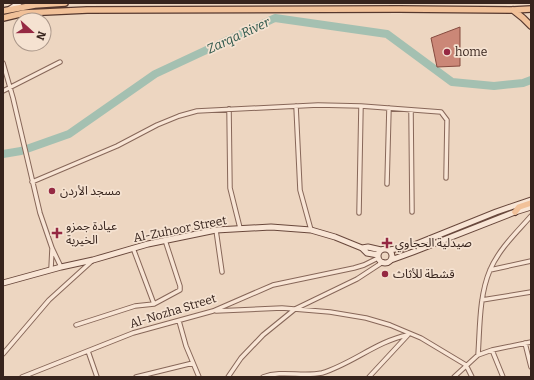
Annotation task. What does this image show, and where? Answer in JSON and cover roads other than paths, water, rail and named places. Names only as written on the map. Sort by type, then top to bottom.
[{"type":"main road","points":[[3,19],[19,3]]},
{"type":"main road","points":[[10,12],[35,5],[65,3]]},
{"type":"main road","points":[[3,11],[24,13],[146,6],[513,10],[531,9],[529,3]]},
{"type":"main road","points":[[513,10],[531,26]]},
{"type":"main road","points":[[530,206],[519,207],[515,212],[387,262],[383,262],[378,256],[381,250],[385,248],[389,250],[409,246],[531,200]]},
{"type":"main road","name":"Al-Zuhoor Street","points":[[3,283],[165,240],[216,230],[240,228],[271,227],[311,230],[362,248],[378,256]]},
{"type":"main road","name":"Al-Zuhoor Street","points":[[362,248],[368,247],[381,250]]},
{"type":"main road","points":[[389,250],[392,253],[391,260]]},
{"type":"street","points":[[3,62],[40,213],[52,248],[61,267]]},
{"type":"street","points":[[3,91],[60,62]]},
{"type":"street","points":[[32,182],[84,161],[157,125],[179,116],[197,111],[296,106],[361,106],[441,112],[445,116],[447,125],[446,178]]},
{"type":"street","points":[[296,106],[300,190],[311,230]]},
{"type":"street","points":[[359,213],[361,106]]},
{"type":"street","points":[[387,184],[389,108]]},
{"type":"street","points":[[229,109],[230,188],[240,228]]},
{"type":"street","points":[[411,110],[412,212]]},
{"type":"street","points":[[478,355],[482,300],[490,270],[507,244],[531,216],[530,206]]},
{"type":"street","points":[[216,230],[222,272]]},
{"type":"street","points":[[76,324],[135,306],[154,304],[179,291],[181,289],[165,240]]},
{"type":"street","points":[[51,270],[52,248]]},
{"type":"street","points":[[133,248],[154,304]]},
{"type":"street","name":"Al-Nozha Street","points":[[22,377],[133,333],[213,311],[273,285],[354,268],[364,265],[378,256]]},
{"type":"street","points":[[3,354],[49,300],[93,260]]},
{"type":"street","points":[[490,270],[531,261]]},
{"type":"street","points":[[228,377],[241,358],[277,322],[295,310],[357,279],[383,262]]},
{"type":"street","points":[[482,300],[531,292]]},
{"type":"street","points":[[213,311],[274,308],[330,312],[366,318],[390,325],[466,365],[472,377]]},
{"type":"street","points":[[179,321],[186,346],[199,377]]},
{"type":"street","points":[[263,377],[274,373],[313,375],[322,373],[373,348],[409,334]]},
{"type":"street","points":[[369,377],[409,334]]},
{"type":"street","points":[[454,377],[478,355],[492,350],[531,342]]},
{"type":"street","points":[[525,343],[531,367]]},
{"type":"street","points":[[492,350],[503,377]]},
{"type":"street","points":[[88,351],[97,377]]},
{"type":"street","points":[[136,377],[193,363]]},
{"type":"waterway","name":"Zarqa River","points":[[3,154],[21,151],[69,134],[155,74],[275,18],[387,34],[452,82],[494,86],[523,83],[531,80]]},
{"type":"place","name":"home","points":[[447,52]]},
{"type":"place","name":"مسجد الأردن","points":[[52,191]]},
{"type":"place","name":"عيادة جمزو الخيرية","points":[[57,233]]},
{"type":"place","name":"صيدلية الحجاوي","points":[[387,243]]},
{"type":"place","name":"قشطة للأثاث","points":[[385,274]]}]
